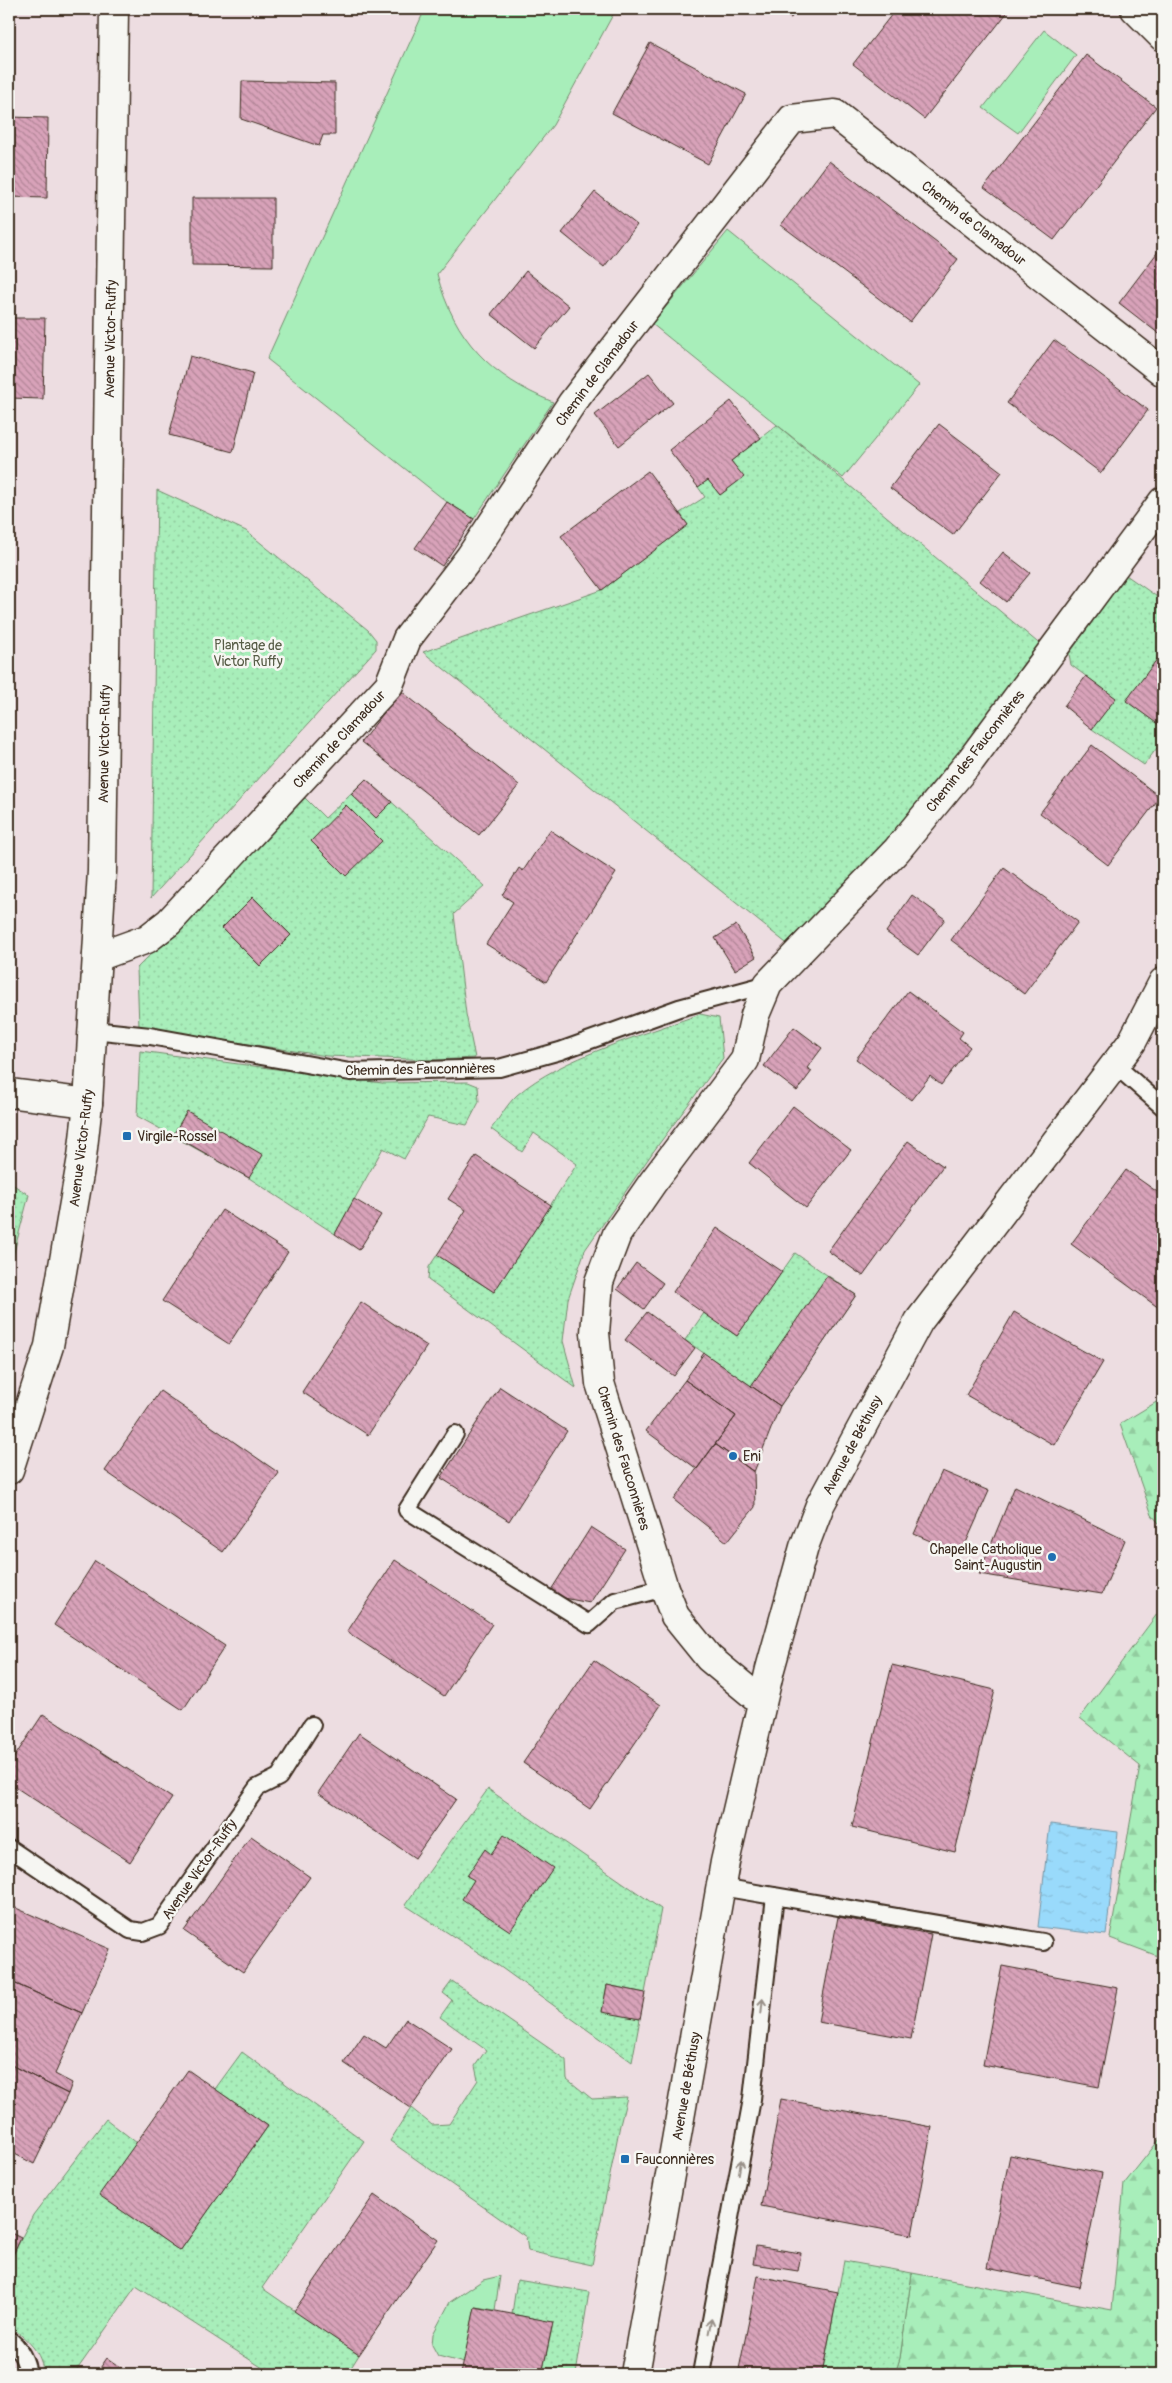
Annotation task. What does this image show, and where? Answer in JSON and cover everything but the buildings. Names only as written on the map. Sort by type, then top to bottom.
[{"type":"street","name":"Avenue Victor-Ruffy","points":[[9,1470],[49,1346],[81,1167],[88,1103],[102,871],[114,9]]},
{"type":"street","points":[[1134,9],[1163,37]]},
{"type":"street","name":"Chemin de Clamadour","points":[[97,958],[147,940],[169,922],[389,685],[406,639],[470,558],[572,403],[792,119],[835,114],[1163,372]]},
{"type":"street","name":"Chemin des Fauconnières","points":[[762,1702],[709,1658],[675,1616],[664,1588],[600,1383],[595,1333],[599,1282],[617,1234],[652,1182],[745,1060],[755,1016],[768,984],[897,850],[971,760],[1163,501]]},
{"type":"street","name":"Avenue de Béthusy","points":[[635,2374],[724,1862],[795,1574],[820,1505],[919,1321],[1132,1042],[1163,982]]},
{"type":"street","name":"Avenue de Béthusy","points":[[1132,1042],[1163,1018]]},
{"type":"street","points":[[9,1093],[88,1103]]},
{"type":"lane","name":"Chemin des Fauconnières","points":[[93,1030],[150,1036],[350,1072],[498,1068],[560,1051],[679,1008],[768,984]]},
{"type":"lane","points":[[1115,1064],[1163,1107]]},
{"type":"lane","points":[[455,1434],[408,1510],[589,1624],[615,1601],[664,1588]]},
{"type":"lane","name":"Avenue Victor-Ruffy","points":[[9,1848],[130,1930],[143,1932],[159,1926],[257,1788],[279,1777],[312,1725]]},
{"type":"lane","points":[[721,1887],[1043,1942]]},
{"type":"lane","points":[[701,2374],[752,2099],[775,1896]]},
{"type":"lane","points":[[9,2340],[16,2344],[28,2369],[27,2374]]},
{"type":"green space","points":[[425,9],[616,9],[553,125],[437,274],[444,297],[454,318],[478,353],[511,381],[553,402],[474,519],[447,502],[267,359]]},
{"type":"green space","points":[[1044,30],[1076,55],[1018,133],[983,108]]},
{"type":"green space","points":[[728,231],[919,385],[843,478],[652,324]]},
{"type":"green space","points":[[777,425],[1043,647],[896,835],[786,943],[423,652],[602,590],[688,525],[680,513],[705,497],[698,487],[708,480],[720,495],[743,477],[731,461]]},
{"type":"green space","name":"Plantage de Victor Ruffy","points":[[157,490],[246,531],[368,630],[376,640],[376,649],[151,898]]},
{"type":"green space","points":[[1126,575],[1163,601],[1163,752],[1157,748],[1144,765],[1092,729],[1115,698],[1071,665],[1069,654]]},
{"type":"green space","points":[[366,779],[485,886],[454,914],[466,1014],[475,1058],[436,1060],[327,1056],[139,1027],[137,968],[305,798],[325,818]]},
{"type":"green space","points":[[700,1014],[719,1018],[723,1058],[653,1152],[585,1250],[568,1299],[563,1341],[576,1388],[428,1280],[429,1267],[437,1255],[494,1292],[577,1164],[534,1133],[522,1152],[491,1129],[517,1095],[535,1081],[579,1058]]},
{"type":"green space","points":[[140,1051],[382,1083],[468,1082],[478,1086],[479,1102],[467,1125],[428,1117],[404,1159],[383,1148],[335,1234],[249,1178],[137,1116]]},
{"type":"green space","points":[[9,1182],[29,1195],[9,1271]]},
{"type":"green space","points":[[795,1253],[856,1295],[780,1406],[685,1340],[704,1313],[737,1336]]},
{"type":"green space","points":[[1163,1398],[1163,1528],[1152,1515],[1120,1424]]},
{"type":"green space","points":[[1163,1606],[1163,1958],[1110,1938],[1140,1766],[1080,1718]]},
{"type":"green space","points":[[488,1789],[661,1909],[645,1993],[607,1985],[602,2011],[640,2019],[632,2062],[499,1966],[405,1905]]},
{"type":"green space","points":[[452,1981],[566,2060],[567,2079],[592,2099],[627,2097],[592,2265],[528,2251],[526,2237],[390,2141],[411,2108],[432,2125],[449,2124],[478,2080],[475,2066],[486,2050],[440,2017],[452,2000],[443,1993]]},
{"type":"green space","points":[[242,2052],[364,2141],[262,2288],[359,2355],[347,2374],[272,2374],[136,2286],[74,2374],[43,2374],[37,2352],[21,2335],[9,2326],[12,2319],[9,2317],[9,2263],[33,2215],[106,2119],[137,2143],[100,2195],[180,2251],[268,2126],[215,2089]]},
{"type":"green space","points":[[1163,2135],[1163,2374],[895,2374],[900,2358],[912,2273],[1112,2310],[1124,2184]]},
{"type":"green space","points":[[844,2261],[912,2273],[900,2358],[895,2374],[822,2374]]},
{"type":"green space","points":[[500,2276],[495,2310],[475,2307],[464,2363],[438,2356],[432,2345],[433,2334],[450,2302],[483,2280]]},
{"type":"green space","points":[[517,2280],[589,2292],[576,2374],[542,2374],[553,2323],[512,2314]]},
{"type":"water","points":[[1050,1824],[1118,1832],[1106,1935],[1038,1927]]},
{"type":"place","name":"Virgile-Rossel","points":[[127,1136]]},
{"type":"place","name":"Eni","points":[[733,1456]]},
{"type":"place","name":"Chapelle Catholique Saint-Augustin","points":[[1052,1557]]},
{"type":"place","name":"Fauconnières","points":[[625,2159]]}]
